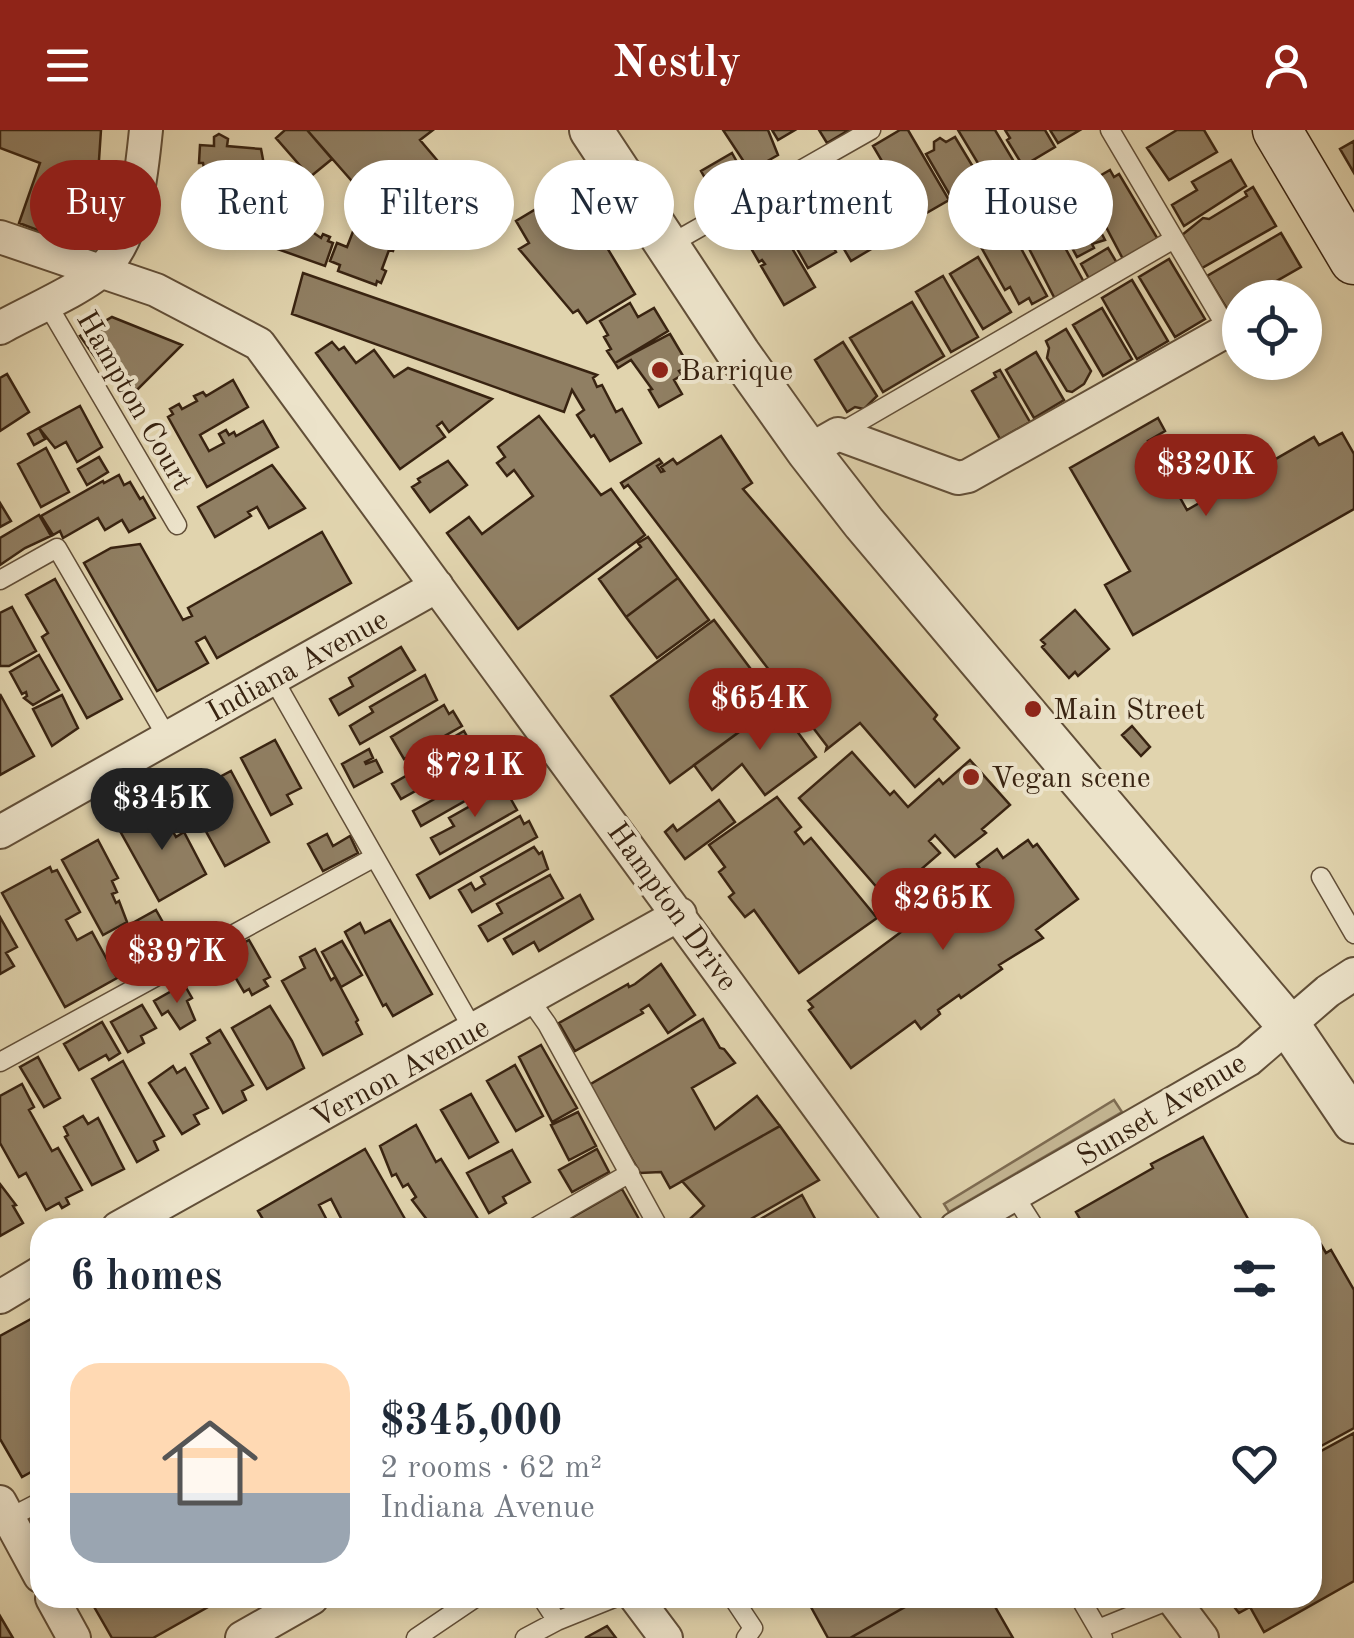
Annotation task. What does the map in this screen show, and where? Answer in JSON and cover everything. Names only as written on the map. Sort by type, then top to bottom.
[{"type":"main road","points":[[1288,134],[1354,260]]},
{"type":"street","points":[[0,328],[102,271],[120,244],[139,192],[146,130]]},
{"type":"street","points":[[591,130],[610,160]]},
{"type":"street","points":[[0,237],[102,271]]},
{"type":"street","points":[[669,250],[823,443],[877,538],[1289,1026],[1354,1121]]},
{"type":"street","name":"Hampton Drive","points":[[102,271],[156,290],[259,344],[900,1218]]},
{"type":"street","points":[[823,443],[958,478],[968,476],[1222,333]]},
{"type":"street","name":"Indiana Avenue","points":[[0,832],[438,586]]},
{"type":"street","name":"Vernon Avenue","points":[[136,1218],[680,914]]},
{"type":"street","name":"Sunset Avenue","points":[[974,1218],[1248,1060],[1328,991],[1354,974]]},
{"type":"street","points":[[0,1297],[30,1279]]},
{"type":"street","points":[[4,1510],[30,1558]]},
{"type":"street","points":[[58,1608],[74,1638]]},
{"type":"street","points":[[242,1638],[294,1608]]},
{"type":"street","points":[[644,1608],[666,1638]]},
{"type":"street","points":[[1180,1608],[1202,1638]]},
{"type":"lane","points":[[674,241],[870,130]]},
{"type":"lane","points":[[1110,130],[1222,320]]},
{"type":"lane","points":[[823,443],[1174,239]]},
{"type":"lane","name":"Hampton Court","points":[[46,302],[177,525]]},
{"type":"lane","points":[[0,580],[58,548],[167,737]]},
{"type":"lane","points":[[274,680],[474,1031]]},
{"type":"lane","points":[[0,1062],[374,858]]},
{"type":"lane","points":[[1321,877],[1354,934]]},
{"type":"lane","points":[[530,1000],[654,1218]]},
{"type":"lane","points":[[551,1218],[630,1173]]},
{"type":"lane","points":[[1014,1195],[1028,1218]]},
{"type":"lane","points":[[4,1510],[30,1504]]},
{"type":"lane","points":[[416,1638],[460,1608]]},
{"type":"lane","points":[[548,1608],[556,1620]]},
{"type":"lane","points":[[525,1638],[588,1608]]},
{"type":"lane","points":[[739,1608],[752,1628],[746,1638]]},
{"type":"lane","points":[[1086,1608],[1101,1633],[1152,1608]]},
{"type":"shaded area","points":[[1114,1100],[1122,1112],[949,1212],[944,1204]]},
{"type":"building","points":[[0,130],[101,130],[99,160],[32,160],[0,148]]},
{"type":"building","points":[[285,130],[307,130],[332,159],[324,166],[324,160],[295,160],[276,138]]},
{"type":"building","points":[[307,130],[433,130],[420,140],[437,160],[344,160],[344,172]]},
{"type":"building","points":[[723,130],[768,130],[778,155],[769,160],[743,160]]},
{"type":"building","points":[[772,130],[795,130],[778,140]]},
{"type":"building","points":[[819,130],[849,130],[827,143]]},
{"type":"building","points":[[900,130],[908,130],[926,160],[881,160],[873,146]]},
{"type":"building","points":[[958,130],[995,130],[1013,160],[976,160]]},
{"type":"building","points":[[1005,130],[1045,130],[1055,147],[1033,160],[1019,160],[1007,140],[1010,138]]},
{"type":"building","points":[[1050,130],[1080,130],[1058,143]]},
{"type":"building","points":[[1177,130],[1204,130],[1217,152],[1169,180],[1147,148]]},
{"type":"building","points":[[219,134],[228,139],[227,146],[261,149],[263,160],[199,160],[200,145],[214,146],[214,137]]},
{"type":"building","points":[[955,137],[969,160],[948,160],[948,192],[926,154],[934,150],[934,142],[940,138],[946,142]]},
{"type":"building","points":[[1354,141],[1354,173],[1340,149]]},
{"type":"building","points":[[1231,160],[1246,186],[1184,226],[1172,205],[1197,190],[1192,182]]},
{"type":"building","points":[[928,164],[948,198],[928,212]]},
{"type":"building","points":[[1119,174],[1159,241],[1124,261],[1113,240],[1113,175]]},
{"type":"building","points":[[1253,187],[1276,226],[1202,268],[1182,235],[1203,218],[1209,219],[1247,196],[1245,192]]},
{"type":"building","points":[[30,192],[30,227],[19,223]]},
{"type":"building","points":[[534,210],[534,250],[608,250],[635,294],[587,323],[578,310],[573,313],[519,249],[529,243],[516,221]]},
{"type":"building","points":[[1281,233],[1301,267],[1278,280],[1222,280],[1222,301],[1207,276]]},
{"type":"building","points":[[324,234],[333,243],[325,266],[280,250],[324,250]]},
{"type":"building","points":[[337,243],[344,250],[389,250],[381,283],[377,281],[376,285],[338,271],[340,265],[330,261]]},
{"type":"building","points":[[752,250],[793,250],[815,287],[784,305],[761,266],[765,264],[759,262]]},
{"type":"building","points":[[798,250],[835,250],[836,252],[808,268]]},
{"type":"building","points":[[845,250],[870,250],[851,261]]},
{"type":"building","points":[[983,250],[1022,250],[1047,296],[1032,304],[1029,298],[1019,304],[1010,287],[1005,290]]},
{"type":"building","points":[[1030,250],[1066,250],[1085,284],[1056,301]]},
{"type":"building","points":[[1109,250],[1120,268],[1092,284],[1081,264]]},
{"type":"building","points":[[978,257],[1011,312],[983,329],[950,274]]},
{"type":"building","points":[[1169,259],[1205,319],[1175,337],[1139,277]]},
{"type":"building","points":[[303,273],[597,375],[593,378],[597,387],[602,385],[616,412],[622,409],[641,443],[610,461],[577,415],[584,410],[572,390],[564,412],[292,314]]},
{"type":"building","points":[[943,276],[978,337],[951,352],[916,292]]},
{"type":"building","points":[[1132,280],[1168,341],[1137,359],[1102,298]]},
{"type":"building","points":[[912,302],[944,356],[883,392],[850,338]]},
{"type":"building","points":[[630,303],[638,317],[654,308],[668,331],[615,363],[607,351],[611,349],[604,337],[608,335],[600,321]]},
{"type":"building","points":[[1102,308],[1132,359],[1103,376],[1073,325]]},
{"type":"building","points":[[112,317],[182,345],[135,392],[110,378],[80,336]]},
{"type":"building","points":[[1066,329],[1091,371],[1084,384],[1072,392],[1067,391],[1047,358],[1046,341]]},
{"type":"building","name":"Barrique","points":[[670,334],[689,366],[679,371],[682,375],[674,380],[682,394],[659,407],[649,390],[652,389],[631,360],[618,368],[615,363]]},
{"type":"building","points":[[332,342],[339,350],[344,347],[356,363],[374,350],[394,377],[408,368],[492,399],[449,432],[442,422],[437,426],[445,437],[400,469],[316,353]]},
{"type":"building","points":[[843,342],[877,396],[864,409],[855,407],[847,412],[815,360]]},
{"type":"building","points":[[1036,352],[1064,400],[1034,418],[1006,370]]},
{"type":"building","points":[[1000,370],[1030,422],[1000,439],[972,391],[996,377],[994,373]]},
{"type":"building","points":[[7,374],[29,412],[0,431],[0,378]]},
{"type":"building","points":[[233,380],[248,407],[200,435],[209,451],[224,443],[219,434],[226,430],[236,436],[263,421],[278,447],[207,487],[168,417],[173,414],[170,409],[179,404],[182,409],[197,401],[194,396],[203,392],[206,396]]},
{"type":"building","points":[[80,406],[102,447],[77,462],[66,442],[55,448],[39,428]]},
{"type":"building","points":[[539,416],[601,495],[611,489],[645,535],[518,629],[447,533],[469,517],[482,534],[533,496],[514,470],[507,476],[497,463],[505,457],[498,447]]},
{"type":"building","points":[[1158,418],[1165,431],[1148,441],[1187,510],[1314,437],[1319,445],[1342,433],[1354,454],[1354,509],[1133,635],[1105,585],[1130,571],[1070,468]]},
{"type":"building","points":[[39,428],[45,439],[34,445],[28,434]]},
{"type":"building","points":[[721,436],[752,483],[743,489],[937,715],[934,719],[959,748],[915,787],[860,723],[826,750],[827,746],[628,485],[624,488],[621,483],[659,459],[662,463],[657,466],[664,471],[661,467],[673,459],[677,464]]},
{"type":"building","points":[[46,448],[69,492],[41,507],[18,464]]},
{"type":"building","points":[[99,457],[108,472],[87,485],[78,469]]},
{"type":"building","points":[[448,461],[467,485],[430,512],[412,487]]},
{"type":"building","points":[[272,465],[305,508],[269,528],[257,507],[248,512],[251,516],[215,537],[198,507]]},
{"type":"building","points":[[119,475],[124,485],[130,482],[140,499],[143,497],[155,518],[129,532],[122,520],[105,530],[98,518],[63,538],[60,531],[53,535],[41,516]]},
{"type":"building","points":[[0,503],[11,521],[0,527]]},
{"type":"building","points":[[39,515],[51,536],[0,565],[0,538]]},
{"type":"building","points":[[322,532],[351,583],[217,658],[205,637],[196,642],[208,663],[157,691],[84,563],[111,548],[140,544],[183,620],[192,616],[188,608]]},
{"type":"building","points":[[648,537],[678,578],[626,617],[599,579],[641,547],[638,543]]},
{"type":"building","points":[[678,578],[709,620],[657,658],[626,617]]},
{"type":"building","points":[[55,579],[122,699],[87,718],[42,637],[48,633],[26,595]]},
{"type":"building","points":[[12,607],[36,651],[9,666],[0,666],[0,613]]},
{"type":"building","points":[[1075,610],[1109,649],[1078,676],[1075,672],[1069,678],[1042,647],[1045,644],[1041,640]]},
{"type":"building","points":[[714,620],[777,704],[670,783],[611,696]]},
{"type":"building","points":[[401,647],[415,670],[339,715],[330,699],[353,686],[349,678]]},
{"type":"building","points":[[39,655],[59,690],[33,705],[24,698],[26,692],[22,694],[10,672]]},
{"type":"building","points":[[425,675],[437,700],[360,744],[350,726],[373,712],[370,707]]},
{"type":"building","points":[[0,694],[34,756],[0,775]]},
{"type":"building","points":[[62,695],[78,728],[52,746],[33,709]]},
{"type":"building","points":[[777,704],[816,757],[765,795],[742,764],[712,790],[694,765]]},
{"type":"building","points":[[444,705],[462,726],[404,759],[391,737]]},
{"type":"building","points":[[1132,726],[1150,747],[1141,756],[1122,735]]},
{"type":"building","points":[[464,731],[478,756],[401,799],[392,784],[416,770],[411,762]]},
{"type":"building","points":[[275,740],[301,788],[287,795],[292,804],[271,815],[241,758]]},
{"type":"building","points":[[369,749],[373,758],[366,764],[376,760],[382,772],[354,787],[342,764]]},
{"type":"building","points":[[852,752],[890,795],[894,791],[908,807],[939,779],[943,784],[970,760],[1010,805],[982,829],[986,833],[955,857],[935,835],[929,841],[940,853],[887,899],[799,798]]},
{"type":"building","points":[[482,760],[498,782],[421,826],[413,811],[436,798],[430,789]]},
{"type":"building","points":[[231,771],[269,842],[225,866],[186,795]]},
{"type":"building","points":[[504,787],[517,810],[440,854],[431,838],[454,826],[449,818]]},
{"type":"building","points":[[777,797],[801,827],[795,832],[804,844],[811,838],[877,918],[799,973],[754,910],[745,917],[729,897],[734,893],[719,872],[725,867],[709,845]]},
{"type":"building","points":[[719,800],[735,822],[685,859],[665,832],[673,825],[677,831]]},
{"type":"building","points":[[152,805],[155,811],[160,808],[176,837],[184,832],[206,874],[159,901],[120,831],[139,820],[136,814]]},
{"type":"building","points":[[520,816],[524,824],[529,821],[537,837],[430,898],[417,875]]},
{"type":"building","points":[[327,834],[333,846],[350,836],[358,853],[323,871],[308,844]]},
{"type":"building","points":[[98,840],[118,878],[112,881],[117,892],[112,894],[127,922],[103,935],[62,860]]},
{"type":"building","points":[[1028,840],[1033,847],[1037,844],[1078,899],[1036,930],[1043,938],[999,965],[1002,969],[938,1010],[940,1014],[921,1029],[915,1021],[851,1068],[809,1010],[813,1007],[808,1001],[982,872],[977,864],[997,849],[1003,858]]},
{"type":"building","points":[[534,847],[539,854],[542,852],[548,869],[472,912],[459,890],[471,883],[475,890],[485,884],[481,877]]},
{"type":"building","points":[[50,867],[52,872],[57,870],[80,912],[66,920],[77,940],[92,932],[117,978],[65,1007],[2,893]]},
{"type":"building","points":[[550,875],[563,898],[488,941],[479,926],[502,913],[497,904]]},
{"type":"building","points":[[580,895],[593,919],[539,951],[534,942],[513,954],[504,939]]},
{"type":"building","points":[[156,910],[178,949],[161,958],[155,947],[145,953],[129,925]]},
{"type":"building","points":[[0,917],[17,947],[6,953],[14,966],[0,974]]},
{"type":"building","points":[[390,920],[432,994],[393,1016],[386,1004],[383,1006],[345,932],[360,923],[365,933]]},
{"type":"building","points":[[130,939],[146,968],[125,980],[108,950]]},
{"type":"building","points":[[249,940],[270,977],[264,980],[268,986],[252,995],[249,989],[244,992],[222,955]]},
{"type":"building","points":[[342,941],[362,975],[341,987],[322,952]]},
{"type":"building","points":[[315,949],[331,980],[335,977],[362,1034],[323,1055],[282,981],[305,968],[300,957]]},
{"type":"building","points":[[661,964],[695,1015],[668,1033],[649,1005],[641,1010],[643,1013],[575,1051],[559,1023],[628,984],[635,984]]},
{"type":"building","points":[[184,984],[192,998],[187,1001],[195,1020],[180,1029],[168,1011],[162,1015],[154,1001]]},
{"type":"building","points":[[142,1005],[156,1028],[141,1036],[144,1043],[128,1052],[111,1022]]},
{"type":"building","points":[[270,1006],[304,1068],[267,1089],[232,1028]]},
{"type":"building","points":[[703,1019],[720,1048],[735,1063],[692,1088],[715,1129],[757,1096],[780,1126],[670,1188],[661,1172],[640,1173],[589,1085]]},
{"type":"building","points":[[102,1022],[120,1053],[109,1060],[106,1055],[79,1070],[64,1044]]},
{"type":"building","points":[[220,1030],[253,1085],[242,1091],[246,1100],[223,1113],[191,1054],[210,1043],[207,1038]]},
{"type":"building","points":[[541,1045],[577,1108],[552,1122],[519,1057]]},
{"type":"building","points":[[38,1057],[60,1098],[44,1107],[20,1067]]},
{"type":"building","points":[[123,1061],[164,1136],[154,1141],[158,1150],[137,1162],[92,1079]]},
{"type":"building","points":[[515,1065],[543,1116],[516,1131],[487,1081]]},
{"type":"building","points":[[173,1066],[177,1073],[185,1068],[208,1108],[194,1115],[199,1124],[182,1134],[149,1083]]},
{"type":"building","points":[[22,1084],[34,1107],[29,1110],[52,1151],[58,1148],[82,1190],[66,1198],[69,1204],[62,1208],[59,1203],[46,1210],[26,1173],[19,1177],[0,1143],[0,1096]]},
{"type":"building","points":[[471,1094],[498,1142],[469,1158],[441,1110]]},
{"type":"building","points":[[578,1112],[596,1146],[569,1160],[551,1125]]},
{"type":"building","points":[[83,1116],[88,1124],[98,1118],[124,1169],[92,1185],[65,1137],[68,1135],[64,1127]]},
{"type":"building","points":[[416,1125],[436,1162],[441,1159],[477,1218],[426,1218],[412,1200],[416,1197],[408,1184],[403,1187],[396,1174],[392,1176],[380,1146]]},
{"type":"building","points":[[780,1126],[819,1180],[752,1218],[691,1218],[704,1206],[682,1181]]},
{"type":"building","points":[[1203,1137],[1248,1218],[1079,1218],[1076,1212],[1153,1168],[1151,1164]]},
{"type":"building","points":[[365,1149],[404,1218],[341,1218],[331,1199],[319,1205],[326,1218],[262,1218],[258,1211]]},
{"type":"building","points":[[597,1149],[609,1172],[572,1192],[559,1170]]},
{"type":"building","points":[[512,1150],[530,1182],[503,1197],[506,1203],[489,1213],[467,1173]]},
{"type":"building","points":[[0,1184],[16,1205],[13,1206],[23,1223],[0,1236]]},
{"type":"building","points":[[622,1189],[638,1218],[571,1218]]},
{"type":"building","points":[[802,1195],[815,1218],[762,1218]]},
{"type":"building","points":[[1322,1246],[1326,1253],[1331,1250],[1354,1290],[1354,1428],[1322,1446]]},
{"type":"building","points":[[30,1320],[30,1473],[22,1477],[0,1439],[0,1336]]},
{"type":"building","points":[[1354,1433],[1354,1581],[1322,1599],[1322,1451]]},
{"type":"building","points":[[95,1608],[206,1608],[153,1638],[112,1638]]},
{"type":"building","points":[[812,1608],[903,1608],[850,1638],[828,1638]]},
{"type":"building","points":[[903,1608],[996,1608],[1013,1638],[850,1638]]},
{"type":"building","points":[[1251,1608],[1306,1608],[1264,1632]]},
{"type":"building","points":[[0,1616],[13,1638],[0,1638]]},
{"type":"building","points":[[607,1626],[616,1638],[585,1638]]},
{"type":"place","name":"Barrique","points":[[660,370]]},
{"type":"place","name":"Main Street","points":[[1033,709]]},
{"type":"place","name":"Vegan scene","points":[[971,777]]}]
